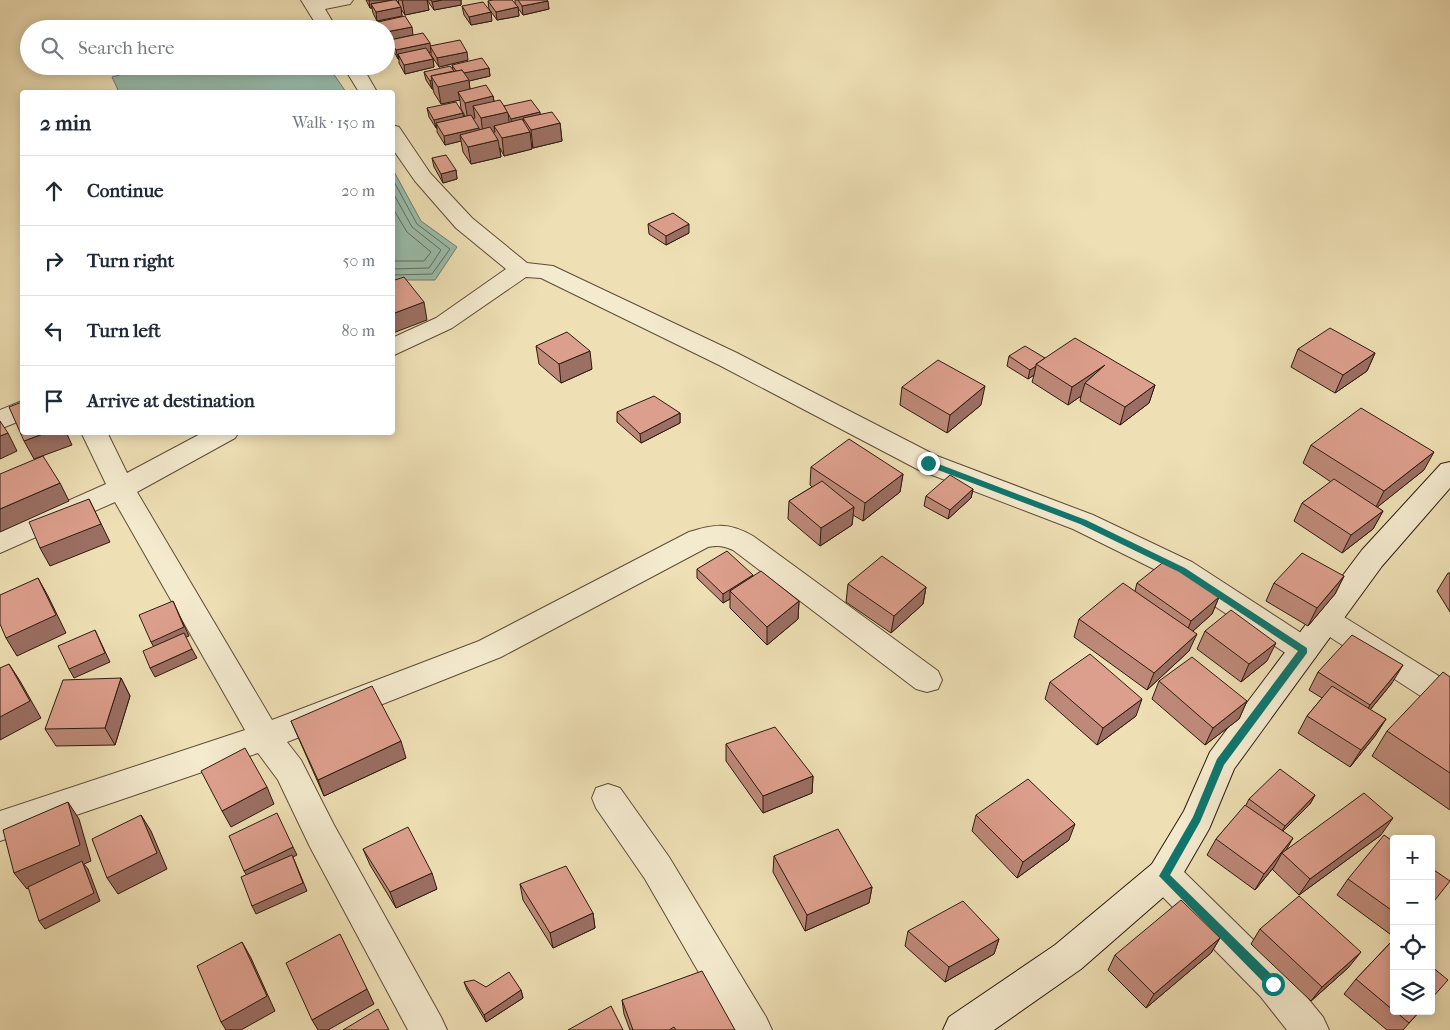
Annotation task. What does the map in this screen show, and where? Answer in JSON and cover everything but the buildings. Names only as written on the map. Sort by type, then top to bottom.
[{"type":"street","points":[[322,20],[312,3],[344,0]]},
{"type":"street","points":[[358,75],[367,90]]},
{"type":"street","points":[[395,136],[422,177],[464,222],[521,270]]},
{"type":"street","points":[[395,347],[444,323],[521,270],[544,271],[728,359],[928,463],[1083,522],[1182,570],[1304,650]]},
{"type":"street","points":[[0,420],[20,411]]},
{"type":"street","points":[[96,435],[122,488],[265,736],[290,770],[322,836],[428,1030]]},
{"type":"street","points":[[0,543],[122,488],[220,435]]},
{"type":"street","points":[[962,1030],[1068,956],[1164,876],[1197,819],[1220,762],[1372,558],[1450,471]]},
{"type":"street","points":[[0,826],[265,736],[490,649],[699,539],[715,534],[733,537],[742,542],[927,680]]},
{"type":"street","points":[[1326,620],[1450,699]]},
{"type":"street","points":[[608,798],[657,868],[753,1030]]},
{"type":"street","points":[[1164,876],[1273,984],[1310,1030]]},
{"type":"water","points":[[119,75],[334,75],[345,90],[118,90],[112,77]]},
{"type":"water","points":[[395,173],[421,221],[457,247],[435,280],[395,280]]},
{"type":"route","points":[[928,463],[1083,522],[1182,570],[1304,650],[1220,762],[1197,819],[1164,876],[1273,984]]}]
